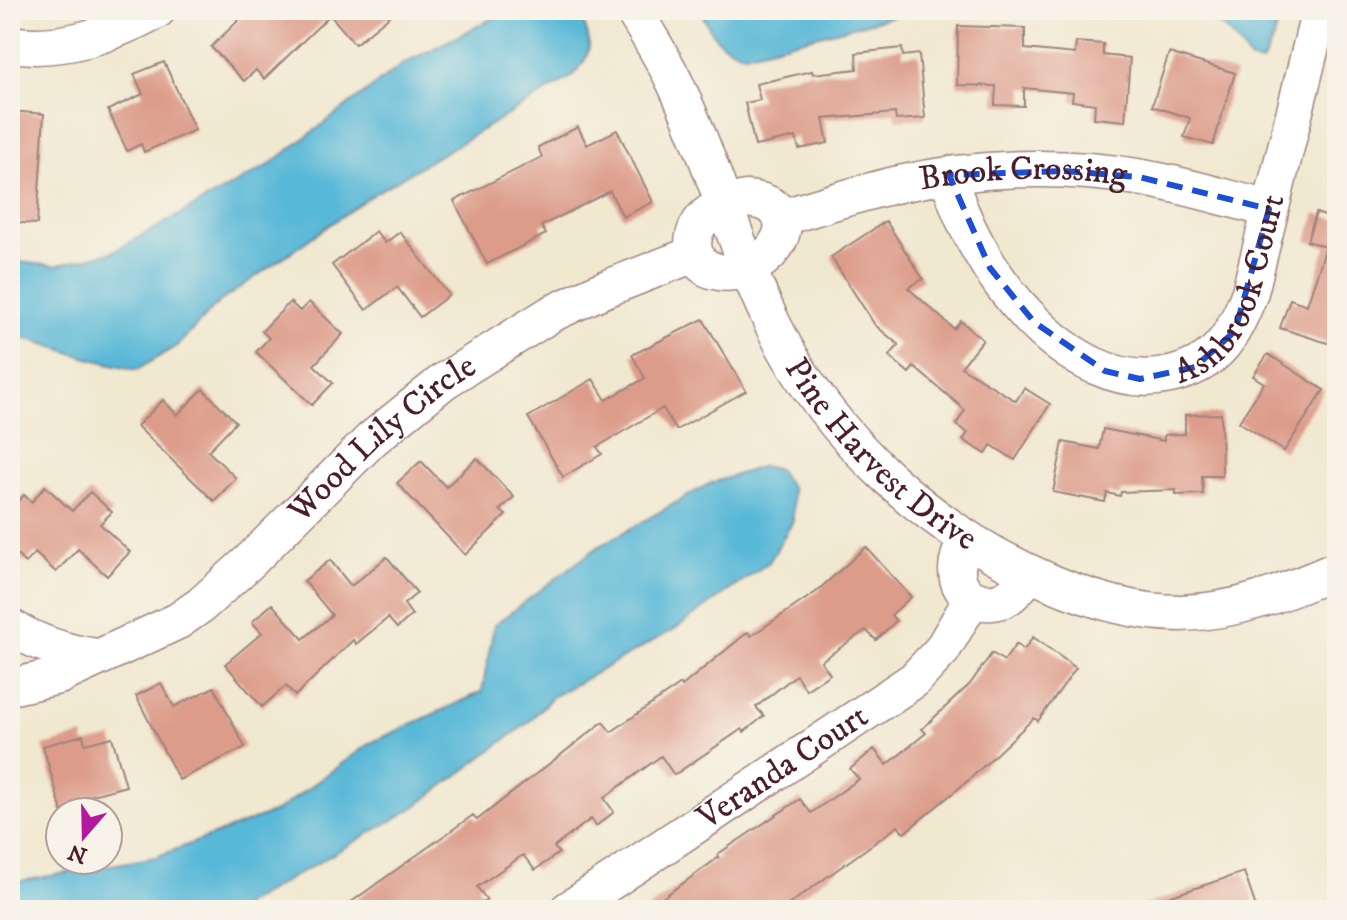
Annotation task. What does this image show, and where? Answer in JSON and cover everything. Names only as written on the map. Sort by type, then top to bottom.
[{"type":"street","points":[[10,44],[49,45],[79,41],[106,34],[157,10]]},
{"type":"street","name":"Pine Harvest Drive","points":[[633,10],[676,85],[773,326],[831,416],[905,493],[966,539],[1030,574],[1119,607],[1178,613],[1209,611],[1259,602],[1337,570]]},
{"type":"street","name":"Ashbrook Court","points":[[949,175],[954,199],[973,242],[1014,300],[1060,344],[1105,371],[1140,379],[1159,378],[1195,367],[1223,346],[1235,331],[1250,292],[1320,10]]},
{"type":"street","name":"Brook Crossing","points":[[781,218],[899,184],[949,175],[1025,170],[1106,173],[1175,185],[1269,209]]},
{"type":"street","points":[[746,199],[755,200],[771,206],[781,218],[783,232],[774,251],[748,266],[720,272],[703,266],[694,254],[692,241],[699,225],[711,212],[725,205],[746,199]]},
{"type":"street","name":"Wood Lily Circle","points":[[10,687],[59,676],[150,636],[201,605],[249,562],[372,439],[474,360],[551,314],[694,254]]},
{"type":"street","points":[[966,539],[959,557],[958,581],[972,599],[996,602],[1007,597],[1030,574]]},
{"type":"street","name":"Veranda Court","points":[[568,910],[914,680],[942,650],[972,599]]},
{"type":"street","points":[[10,627],[26,637],[62,650],[97,657]]},
{"type":"highlighted area","points":[[1064,171],[1139,177],[1269,209],[1235,331],[1195,367],[1140,379],[1105,371],[1034,322],[990,268],[949,175]]},
{"type":"water","points":[[509,10],[578,10],[589,44],[585,59],[573,76],[372,195],[218,303],[178,345],[137,370],[10,333],[10,261],[55,266],[112,252],[269,165],[403,64]]},
{"type":"water","points":[[700,10],[918,10],[745,54],[716,38]]},
{"type":"water","points":[[1190,10],[1281,10],[1273,40],[1262,63],[1250,60],[1232,36],[1217,23]]},
{"type":"water","points":[[763,466],[779,470],[792,490],[793,521],[769,562],[675,629],[552,697],[529,722],[412,809],[235,910],[10,910],[10,883],[49,876],[124,876],[124,863],[156,857],[277,811],[370,743],[482,692],[494,625],[598,547],[709,484]]},
{"type":"building","points":[[249,10],[397,10],[355,44],[330,15],[264,79],[256,70],[244,81],[211,47]]},
{"type":"building","points":[[958,26],[1025,28],[1025,49],[1075,54],[1076,42],[1103,44],[1103,55],[1130,58],[1125,121],[1094,118],[1095,104],[1072,101],[1073,93],[1024,88],[1024,106],[995,105],[996,86],[957,85]]},
{"type":"building","points":[[902,48],[903,56],[919,54],[925,118],[896,120],[895,113],[823,119],[828,143],[799,149],[796,137],[755,146],[745,103],[760,100],[756,84],[812,71],[813,74],[857,69],[856,53]]},
{"type":"building","points":[[1169,53],[1235,73],[1213,145],[1184,137],[1190,118],[1152,106]]},
{"type":"building","points":[[164,62],[195,130],[144,152],[141,144],[127,151],[108,110],[143,94],[134,74]]},
{"type":"building","points":[[10,111],[44,114],[37,224],[10,222]]},
{"type":"building","points":[[578,127],[587,145],[617,130],[653,202],[623,217],[610,191],[541,226],[546,234],[487,264],[454,201],[542,157],[538,147]]},
{"type":"building","points":[[1316,213],[1337,220],[1337,346],[1280,328],[1290,299],[1307,305],[1326,247],[1307,241]]},
{"type":"building","points":[[886,221],[923,279],[908,288],[954,329],[961,321],[983,340],[961,367],[1016,401],[1024,388],[1050,404],[1015,460],[991,445],[986,454],[963,440],[968,433],[956,425],[965,410],[914,367],[909,373],[889,356],[899,345],[875,325],[831,257]]},
{"type":"building","points":[[376,231],[385,243],[400,232],[449,295],[420,317],[397,287],[366,310],[332,265]]},
{"type":"building","points":[[290,302],[300,311],[309,302],[343,334],[314,365],[333,383],[312,405],[256,352],[269,338],[262,331]]},
{"type":"building","points":[[703,319],[746,391],[676,430],[663,408],[597,447],[602,454],[563,477],[528,417],[593,379],[606,400],[645,378],[632,355]]},
{"type":"building","points":[[1268,354],[1324,390],[1284,451],[1239,422],[1264,383],[1253,376]]},
{"type":"building","points":[[203,389],[236,422],[208,451],[236,478],[214,501],[137,426],[163,400],[177,415]]},
{"type":"building","points":[[1221,414],[1222,476],[1202,476],[1203,494],[1176,495],[1176,490],[1121,492],[1120,496],[1107,493],[1105,502],[1053,492],[1063,442],[1099,449],[1103,429],[1164,441],[1164,435],[1185,434],[1185,415]]},
{"type":"building","points":[[477,458],[514,497],[500,510],[506,515],[465,555],[397,483],[421,461],[446,487]]},
{"type":"building","points":[[45,486],[72,511],[90,492],[112,512],[100,524],[130,552],[107,576],[78,549],[56,572],[35,553],[25,563],[10,548],[10,510],[24,495],[32,502]]},
{"type":"building","points":[[866,547],[911,597],[891,615],[896,621],[876,640],[866,630],[821,661],[830,674],[806,690],[796,675],[756,707],[764,716],[744,732],[742,729],[674,775],[661,756],[604,798],[614,812],[596,826],[591,819],[554,847],[559,853],[535,870],[523,855],[477,887],[487,900],[473,910],[340,910],[473,815],[477,820],[603,722],[611,732],[682,686],[748,632],[751,636],[816,592]]},
{"type":"building","points":[[387,557],[417,593],[404,604],[412,615],[397,628],[388,618],[356,644],[353,640],[295,696],[286,686],[262,707],[225,664],[262,633],[252,622],[272,604],[303,639],[332,615],[304,581],[330,560],[351,586]]},
{"type":"building","points":[[1033,637],[1076,668],[1038,721],[1034,718],[970,779],[904,833],[898,826],[781,910],[646,910],[719,857],[718,854],[800,799],[811,813],[859,779],[850,769],[874,749],[887,765],[926,733],[922,729],[970,684],[992,653],[1004,661],[1016,644],[1024,650]]},
{"type":"building","points":[[161,683],[174,707],[214,687],[245,747],[179,780],[136,696]]},
{"type":"building","points":[[83,735],[85,744],[112,737],[126,786],[89,796],[57,796],[43,746]]},
{"type":"building","points":[[1244,872],[1257,910],[1141,910],[1141,906]]}]
